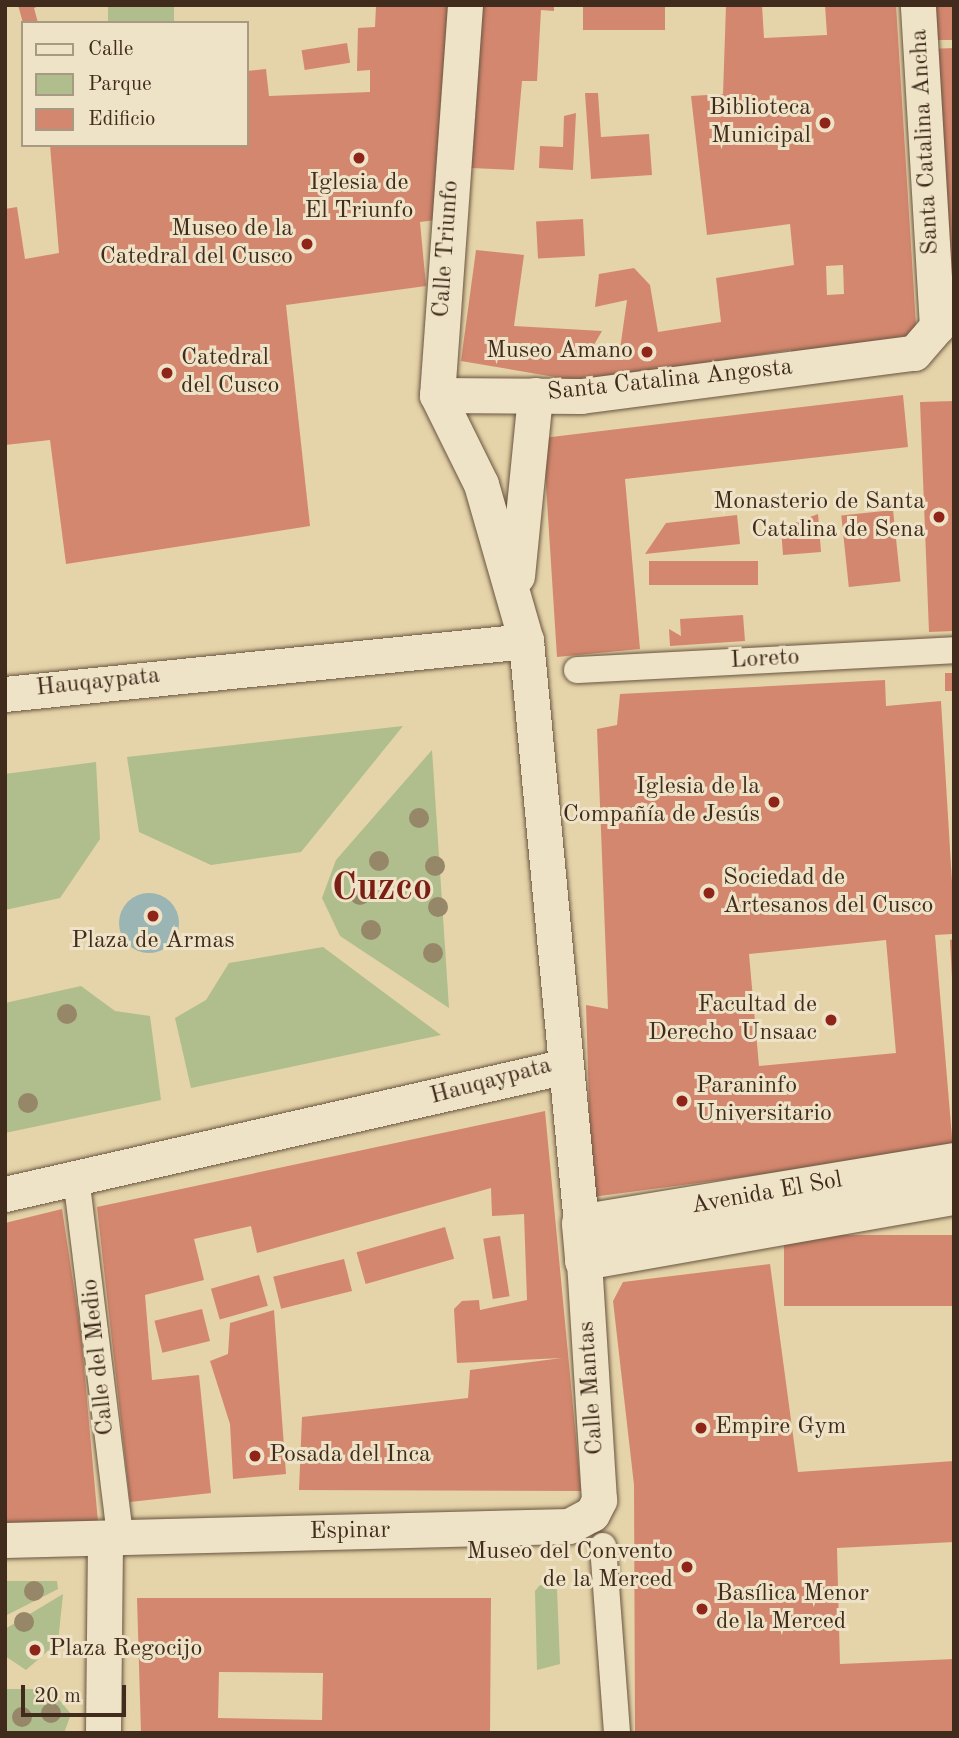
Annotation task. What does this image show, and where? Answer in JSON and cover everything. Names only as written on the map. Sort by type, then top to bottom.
[{"type":"street","name":"Calle Triunfo","points":[[437,395],[465,5]]},
{"type":"street","name":"Santa Catalina Ancha","points":[[914,353],[937,327],[918,5]]},
{"type":"street","name":"Santa Catalina Angosta","points":[[516,588],[535,395],[581,396],[914,353]]},
{"type":"street","points":[[516,588],[481,484],[437,395],[535,395]]},
{"type":"street","name":"Hauqaypata","points":[[5,1194],[562,1067],[526,640],[516,588]]},
{"type":"street","name":"Hauqaypata","points":[[5,694],[526,640]]},
{"type":"street","name":"Loreto","points":[[577,670],[954,650]]},
{"type":"street","points":[[562,1067],[582,1242]]},
{"type":"street","name":"Avenida El Sol","points":[[582,1242],[954,1162]]},
{"type":"street","name":"Calle del Medio","points":[[76,1177],[113,1538]]},
{"type":"street","name":"Avenida El Sol","points":[[582,1242],[954,1196]]},
{"type":"street","name":"Calle Mantas","points":[[582,1242],[599,1500],[598,1530],[617,1733]]},
{"type":"street","name":"Espinar","points":[[5,1540],[569,1526],[598,1530]]},
{"type":"street","points":[[103,1733],[113,1538]]},
{"type":"green space","points":[[108,5],[174,5],[174,21],[108,21]]},
{"type":"green space","points":[[403,726],[301,852],[211,865],[139,832],[127,757]]},
{"type":"green space","points":[[432,750],[449,1008],[340,936],[322,898],[336,860]]},
{"type":"green space","points":[[96,762],[100,839],[60,898],[5,910],[5,774]]},
{"type":"green space","points":[[323,947],[441,1035],[191,1088],[175,1018],[206,1000],[229,963]]},
{"type":"green space","points":[[81,986],[115,1011],[150,1016],[161,1100],[5,1133],[5,1003]]},
{"type":"green space","points":[[5,1581],[57,1581],[58,1589],[5,1616]]},
{"type":"green space","points":[[540,1585],[557,1589],[560,1664],[537,1670],[535,1591]]},
{"type":"green space","points":[[63,1594],[58,1642],[26,1670],[5,1656],[5,1629]]},
{"type":"green space","points":[[5,1689],[50,1689],[71,1714],[64,1733],[5,1733]]},
{"type":"water","points":[[149,893],[170,902],[179,923],[170,944],[149,953],[128,944],[119,923],[128,902]]},
{"type":"building","points":[[18,5],[41,5],[34,8],[37,21],[22,21]]},
{"type":"building","name":"Catedral del Cusco","points":[[457,5],[436,220],[420,222],[426,286],[286,305],[310,526],[66,564],[50,440],[5,445],[5,209],[17,207],[25,259],[59,253],[50,147],[248,147],[248,71],[266,69],[269,96],[370,92],[370,70],[357,71],[358,28],[375,27],[376,6]]},
{"type":"building","points":[[478,5],[554,5],[554,11],[541,10],[537,81],[522,81],[514,170],[471,168]]},
{"type":"building","points":[[583,5],[665,5],[665,30],[583,30]]},
{"type":"building","points":[[726,5],[762,5],[764,38],[827,35],[825,5],[896,5],[917,342],[793,358],[791,350],[584,382],[461,361],[476,250],[524,255],[514,326],[602,331],[591,350],[620,349],[627,300],[595,307],[599,274],[634,268],[650,285],[658,332],[721,322],[716,278],[794,265],[790,224],[707,235],[691,96],[723,94]],"holes":[[[843,265],[844,294],[827,295],[826,266]]]},
{"type":"building","points":[[936,5],[954,5],[954,40],[936,40]]},
{"type":"building","points":[[347,43],[350,63],[305,70],[302,50]]},
{"type":"building","points":[[954,48],[954,311],[952,312],[929,49]]},
{"type":"building","points":[[585,93],[598,93],[601,137],[649,134],[652,175],[591,179]]},
{"type":"building","points":[[576,113],[573,170],[539,168],[540,146],[563,147],[564,116]]},
{"type":"building","points":[[583,219],[585,256],[538,258],[536,221]]},
{"type":"building","points":[[903,395],[908,447],[625,479],[640,649],[557,657],[543,438]]},
{"type":"building","name":"Monasterio de Santa Catalina de Sena","points":[[954,401],[954,631],[929,632],[920,402]]},
{"type":"building","points":[[893,510],[901,582],[849,587],[841,515]]},
{"type":"building","points":[[818,514],[821,552],[783,555],[781,528]]},
{"type":"building","points":[[737,515],[740,544],[645,554],[666,523]]},
{"type":"building","points":[[649,561],[758,561],[758,585],[649,585]]},
{"type":"building","points":[[743,615],[745,641],[670,646],[669,629],[681,636],[680,619]]},
{"type":"building","points":[[945,673],[954,673],[954,691],[945,691]]},
{"type":"building","points":[[885,680],[886,706],[941,701],[954,915],[952,934],[935,935],[953,1149],[592,1197],[586,1005],[608,1009],[597,729],[617,725],[620,694]],"holes":[[[886,940],[896,1053],[759,1066],[749,954]]]},
{"type":"building","points":[[954,939],[954,978],[952,978],[950,940]]},
{"type":"building","points":[[545,1111],[581,1491],[299,1490],[302,1417],[468,1398],[470,1370],[562,1358],[457,1363],[454,1309],[462,1301],[479,1300],[480,1310],[527,1300],[524,1214],[492,1216],[491,1188],[257,1253],[251,1226],[194,1239],[204,1280],[145,1295],[152,1380],[199,1375],[211,1493],[130,1502],[97,1207]]},
{"type":"building","points":[[62,1209],[81,1334],[98,1522],[5,1526],[5,1223]]},
{"type":"building","points":[[445,1227],[454,1259],[366,1284],[357,1252]]},
{"type":"building","points":[[784,1235],[954,1235],[954,1306],[784,1306]]},
{"type":"building","points":[[500,1236],[510,1296],[493,1299],[483,1239]]},
{"type":"building","points":[[344,1259],[352,1291],[281,1309],[273,1277]]},
{"type":"building","points":[[770,1264],[798,1472],[954,1461],[954,1542],[837,1548],[840,1664],[954,1659],[954,1733],[635,1733],[634,1485],[613,1301],[623,1282]]},
{"type":"building","points":[[259,1275],[268,1306],[220,1320],[211,1289]]},
{"type":"building","points":[[202,1309],[210,1341],[162,1353],[154,1321]]},
{"type":"building","points":[[274,1310],[286,1474],[233,1479],[230,1424],[210,1361],[228,1354],[230,1323]]},
{"type":"building","points":[[137,1598],[491,1598],[490,1733],[141,1733]],"holes":[[[219,1672],[323,1673],[322,1720],[218,1718]]]},
{"type":"place","name":"Biblioteca Municipal","points":[[825,123]]},
{"type":"place","name":"Iglesia de El Triunfo","points":[[359,158]]},
{"type":"place","name":"Museo de la Catedral del Cusco","points":[[307,244]]},
{"type":"place","name":"Museo Amano","points":[[647,352]]},
{"type":"place","name":"Catedral del Cusco","points":[[167,373]]},
{"type":"place","name":"Monasterio de Santa Catalina de Sena","points":[[939,517]]},
{"type":"place","name":"Iglesia de la Compañía de Jesús","points":[[774,802]]},
{"type":"place","name":"Sociedad de Artesanos del Cusco","points":[[709,893]]},
{"type":"place","name":"Plaza de Armas","points":[[153,916]]},
{"type":"place","name":"Facultad de Derecho Unsaac","points":[[831,1020]]},
{"type":"place","name":"Paraninfo Universitario","points":[[682,1101]]},
{"type":"place","name":"Empire Gym","points":[[701,1428]]},
{"type":"place","name":"Posada del Inca","points":[[255,1456]]},
{"type":"place","name":"Museo del Convento de la Merced","points":[[687,1567]]},
{"type":"place","name":"Basílica Menor de la Merced","points":[[702,1609]]},
{"type":"place","name":"Plaza Regocijo","points":[[35,1650]]},
{"type":"district","name":"Cuzco","points":[[382,890]]}]
